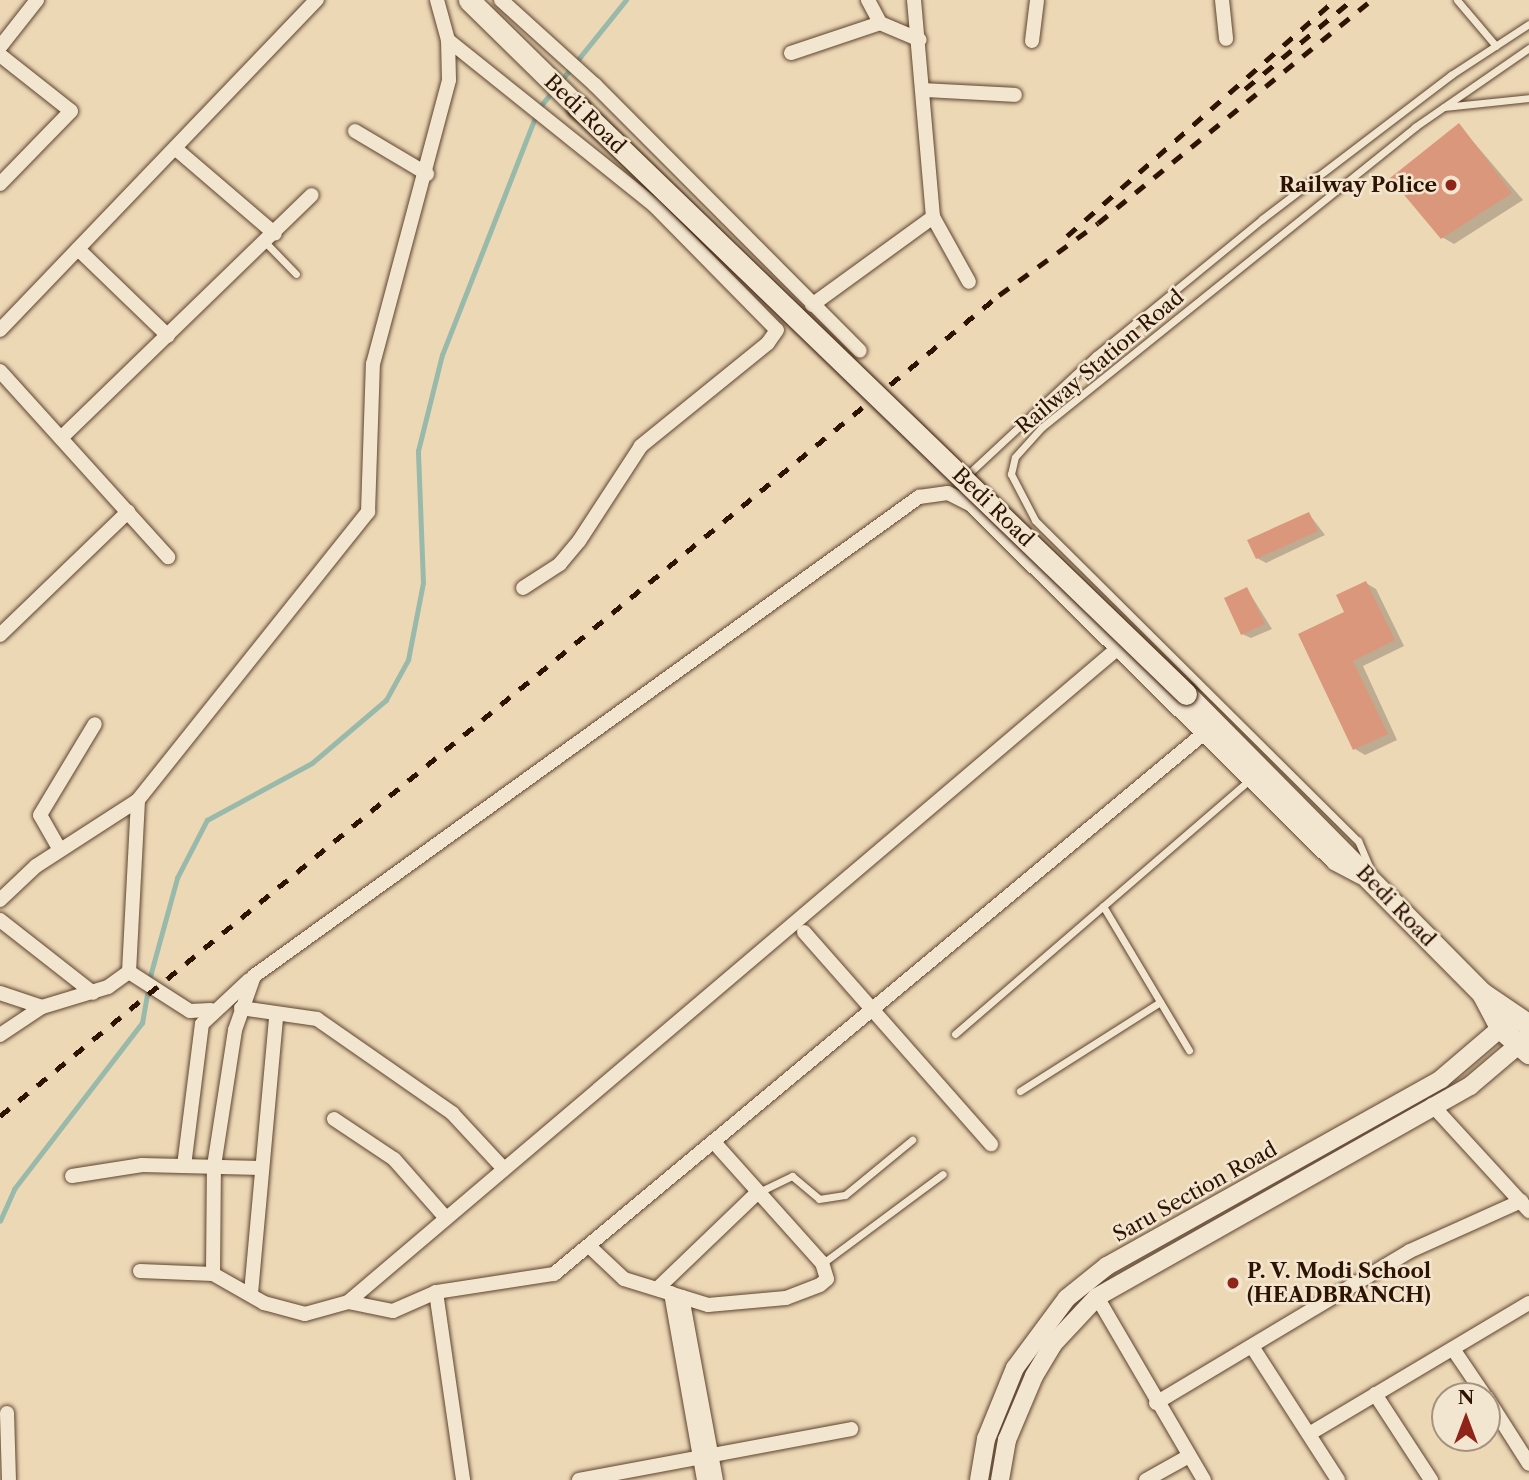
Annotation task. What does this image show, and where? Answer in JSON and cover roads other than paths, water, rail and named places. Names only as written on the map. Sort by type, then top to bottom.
[{"type":"main road","name":"Bedi Road","points":[[469,0],[1347,855],[1482,993],[1501,1029]]},
{"type":"main road","points":[[1482,993],[1522,1019]]},
{"type":"main road","points":[[1501,1029],[1526,1045]]},
{"type":"street","points":[[0,47],[37,0]]},
{"type":"street","points":[[0,330],[317,0]]},
{"type":"street","points":[[0,900],[60,850],[138,800],[368,512],[373,365],[427,174],[447,91],[448,40],[437,0]]},
{"type":"street","points":[[501,0],[595,85],[860,351]]},
{"type":"street","points":[[869,0],[880,23],[920,40]]},
{"type":"street","points":[[914,0],[920,40],[933,217],[969,282]]},
{"type":"street","points":[[1032,41],[1037,0]]},
{"type":"street","points":[[1222,0],[1226,39]]},
{"type":"street","points":[[791,53],[880,23]]},
{"type":"street","points":[[448,40],[654,205],[777,330],[768,343],[640,446],[579,541],[523,589]]},
{"type":"street","points":[[0,55],[71,111],[0,184]]},
{"type":"street","points":[[924,90],[1015,95]]},
{"type":"street","points":[[355,131],[427,174]]},
{"type":"street","points":[[176,149],[270,238]]},
{"type":"street","points":[[61,438],[312,195]]},
{"type":"street","points":[[812,305],[933,217]]},
{"type":"street","points":[[78,250],[168,336]]},
{"type":"street","points":[[0,371],[169,557]]},
{"type":"street","points":[[184,1166],[197,1039],[211,1010],[254,976],[900,507],[948,493],[970,504],[1334,863],[1374,884]]},
{"type":"street","points":[[0,635],[128,512]]},
{"type":"street","points":[[140,1271],[213,1274],[279,1310],[305,1314],[348,1302],[1117,649]]},
{"type":"street","points":[[60,850],[40,815],[95,724]]},
{"type":"street","points":[[348,1302],[383,1312],[436,1292],[554,1274],[871,1013],[1203,734]]},
{"type":"street","points":[[129,972],[138,800]]},
{"type":"street","points":[[0,920],[93,993]]},
{"type":"street","points":[[804,932],[871,1013],[991,1144]]},
{"type":"street","points":[[0,1035],[42,1007],[93,993],[129,972]]},
{"type":"street","points":[[129,972],[190,1011],[211,1010]]},
{"type":"street","points":[[213,1274],[214,1166],[241,1008],[254,976]]},
{"type":"street","points":[[0,993],[42,1007]]},
{"type":"street","points":[[241,1008],[276,1017],[317,1019],[452,1113],[504,1169]]},
{"type":"street","points":[[251,1293],[276,1017]]},
{"type":"street","name":"Saru Section Road","points":[[979,1480],[986,1439],[1014,1368],[1068,1298],[1107,1266],[1441,1079],[1501,1029],[1522,1019]]},
{"type":"street","name":"Saru Section Road","points":[[1000,1480],[1007,1440],[1034,1376],[1053,1344],[1097,1297],[1432,1105],[1470,1086],[1526,1045]]},
{"type":"street","points":[[1156,1403],[1253,1348],[1410,1251],[1525,1206],[1432,1105]]},
{"type":"street","points":[[334,1119],[394,1159],[446,1218]]},
{"type":"street","points":[[714,1142],[825,1268],[837,1290]]},
{"type":"street","points":[[72,1176],[184,1166],[261,1168]]},
{"type":"street","points":[[671,1292],[758,1192]]},
{"type":"street","points":[[589,1245],[624,1279],[726,1306],[786,1298],[820,1285],[825,1268]]},
{"type":"street","points":[[436,1292],[463,1480]]},
{"type":"street","points":[[671,1292],[706,1458],[716,1480]]},
{"type":"street","points":[[1097,1297],[1156,1403],[1204,1480]]},
{"type":"street","points":[[1309,1434],[1529,1303]]},
{"type":"street","points":[[1253,1348],[1338,1480]]},
{"type":"street","points":[[1452,1349],[1475,1382]]},
{"type":"street","points":[[1375,1394],[1431,1480]]},
{"type":"street","points":[[7,1413],[9,1480]]},
{"type":"street","points":[[1501,1420],[1529,1464]]},
{"type":"street","points":[[579,1480],[851,1429]]},
{"type":"street","points":[[1146,1480],[1189,1456]]},
{"type":"street","points":[[704,1480],[706,1458]]},
{"type":"lane","points":[[1457,0],[1496,46]]},
{"type":"lane","name":"Railway Station Road","points":[[948,493],[1096,355],[1369,135],[1529,24]]},
{"type":"lane","name":"Railway Station Road","points":[[1374,884],[1358,841],[1104,595],[1035,520],[1011,474],[1015,457],[1042,427],[1444,107],[1529,48]]},
{"type":"lane","points":[[1515,57],[1529,57]]},
{"type":"lane","points":[[1444,107],[1529,98]]},
{"type":"lane","points":[[270,238],[296,274]]},
{"type":"lane","points":[[955,1034],[1250,779]]},
{"type":"lane","points":[[1103,906],[1189,1050]]},
{"type":"lane","points":[[1020,1091],[1160,1002]]},
{"type":"lane","points":[[758,1192],[792,1176],[819,1199],[845,1195],[912,1140]]},
{"type":"lane","points":[[825,1268],[943,1174]]},
{"type":"waterway","points":[[560,82],[626,0]]},
{"type":"waterway","points":[[149,980],[177,878],[207,820],[312,763],[386,700],[408,660],[423,583],[418,451],[442,355],[539,108],[553,91]]},
{"type":"waterway","points":[[0,1221],[14,1189],[142,1023],[148,989]]},
{"type":"railway","points":[[1067,236],[1335,0]]},
{"type":"railway","points":[[1245,89],[1352,0]]},
{"type":"railway","points":[[0,1116],[999,295],[1098,223],[1371,0]]},
{"type":"place","name":"Railway Police","points":[[1451,185]]},
{"type":"place","name":"P. V. Modi School (HEADBRANCH)","points":[[1233,1283]]}]
